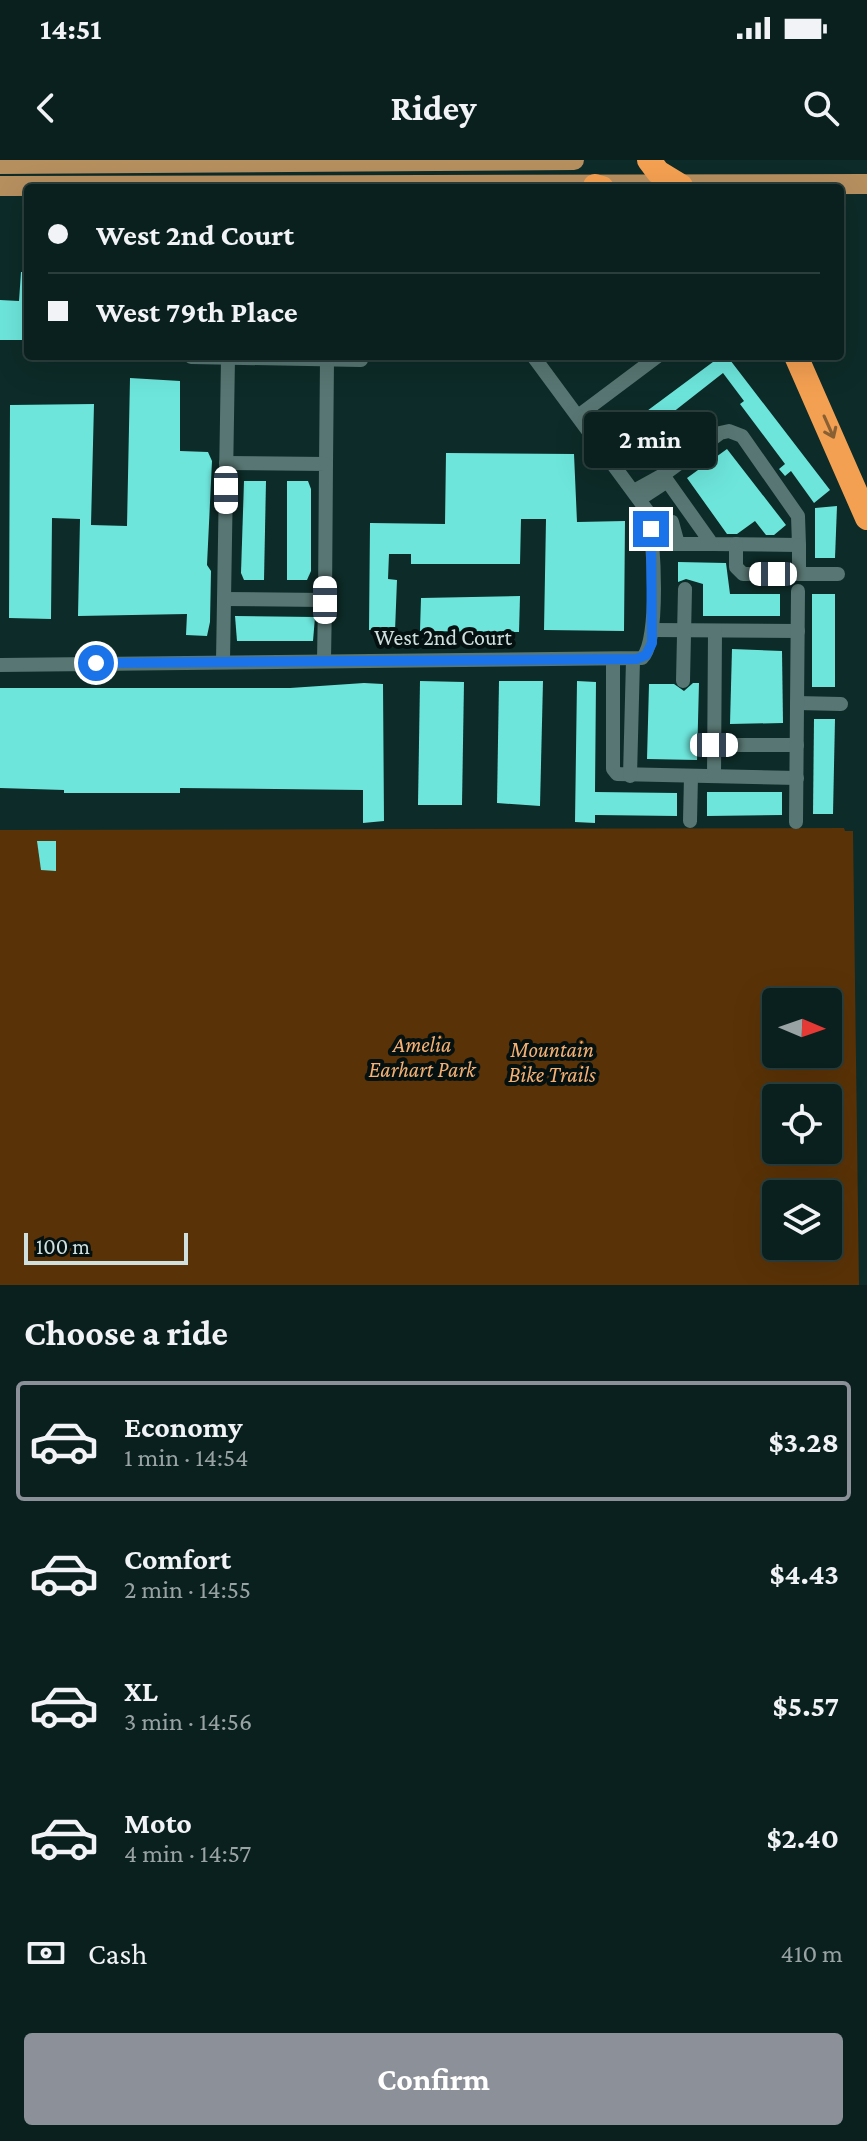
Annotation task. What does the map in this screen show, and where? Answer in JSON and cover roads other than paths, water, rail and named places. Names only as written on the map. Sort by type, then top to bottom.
[{"type":"highway","points":[[649,160],[658,172],[678,184]]},
{"type":"highway","points":[[798,360],[867,518]]},
{"type":"main road","points":[[0,164],[574,160]]},
{"type":"main road","points":[[482,184],[487,173],[538,167],[556,161]]},
{"type":"main road","points":[[844,184],[867,184]]},
{"type":"main road","points":[[0,186],[24,186]]},
{"type":"street","points":[[223,661],[228,360]]},
{"type":"street","points":[[324,660],[327,360],[361,360]]},
{"type":"street","points":[[536,360],[639,497],[650,522],[653,630],[639,658],[632,688],[630,776]]},
{"type":"street","points":[[578,416],[653,360]]},
{"type":"street","points":[[639,497],[720,433],[735,433],[798,516],[799,574]]},
{"type":"street","points":[[226,463],[326,464]]},
{"type":"street","points":[[663,475],[712,544]]},
{"type":"street","points":[[650,522],[672,522],[678,544]]},
{"type":"street","points":[[651,544],[799,545]]},
{"type":"street","points":[[736,544],[740,573],[838,574]]},
{"type":"street","points":[[683,681],[685,589]]},
{"type":"street","points":[[796,822],[798,591]]},
{"type":"street","points":[[224,599],[325,600]]},
{"type":"street","points":[[653,630],[798,631]]},
{"type":"street","points":[[714,776],[715,631]]},
{"type":"street","name":"West 2nd Court","points":[[0,665],[639,658]]},
{"type":"street","points":[[613,659],[613,769],[617,774],[797,778]]},
{"type":"street","points":[[612,688],[632,688]]},
{"type":"street","points":[[797,703],[841,704]]},
{"type":"street","points":[[714,745],[797,745]]},
{"type":"street","points":[[690,821],[691,776]]},
{"type":"park label","name":"Amelia Earhart Park","points":[[422,1056]]},
{"type":"park label","name":"Mountain Bike Trails","points":[[552,1062]]}]
